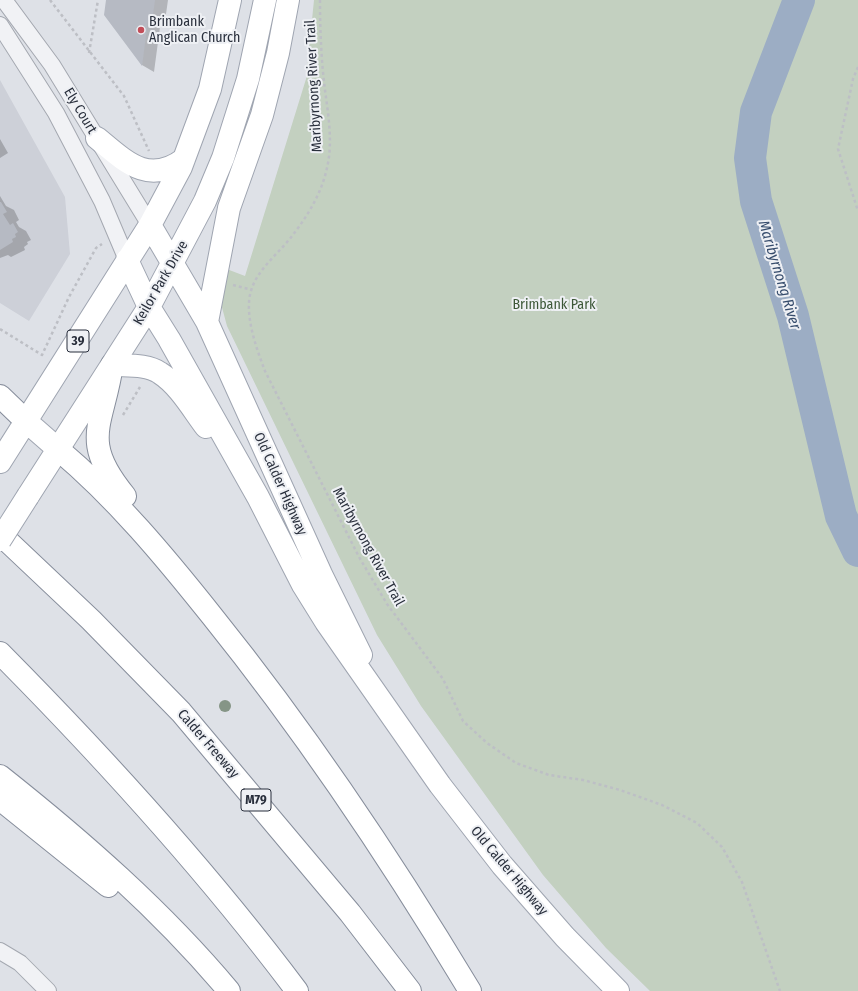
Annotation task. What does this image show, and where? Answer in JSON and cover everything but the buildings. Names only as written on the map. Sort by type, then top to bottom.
[{"type":"main road","name":"39","points":[[0,462],[27,422],[150,225],[184,159],[210,89],[230,0]]},
{"type":"main road","name":"Keilor Park Drive","points":[[0,540],[59,450],[149,307],[205,202],[223,158],[248,79],[265,0]]},
{"type":"main road","points":[[207,322],[229,208],[262,115],[278,53],[288,0]]},
{"type":"main road","points":[[97,138],[129,163],[148,171],[165,170],[184,159]]},
{"type":"main road","name":"Old Calder Highway","points":[[150,225],[207,322],[321,574],[364,660],[410,743]]},
{"type":"main road","name":"Old Calder Highway","points":[[128,260],[149,307],[169,339],[258,497],[303,585],[326,622],[410,743],[502,865],[565,937],[618,991]]},
{"type":"main road","points":[[178,573],[155,534],[120,491],[105,469],[100,456],[97,432],[100,412],[108,393],[112,365],[148,368],[160,373],[177,389],[258,497]]},
{"type":"main road","points":[[0,396],[27,422],[93,479],[178,573],[266,684],[370,834],[470,991]]},
{"type":"main road","name":"Calder Freeway","points":[[0,534],[91,620],[181,712],[350,913],[410,991]]},
{"type":"main road","points":[[0,653],[71,725],[190,857],[297,991]]},
{"type":"main road","points":[[0,776],[94,855],[164,920],[228,990]]},
{"type":"main road","points":[[0,798],[157,927],[228,990]]},
{"type":"street","name":"Ely Court","points":[[4,0],[52,65],[150,225]]},
{"type":"street","name":"Ely Court","points":[[0,25],[23,58],[79,156],[128,260]]},
{"type":"street","points":[[23,58],[38,46]]},
{"type":"street","points":[[0,951],[20,963],[48,991]]},
{"type":"path","points":[[50,0],[124,96],[150,152],[148,171]]},
{"type":"path","points":[[90,53],[98,0]]},
{"type":"path","name":"Maribyrnong River Trail","points":[[320,0],[320,39],[330,128],[328,162],[323,185],[314,205],[292,237],[265,265],[252,290],[249,303],[252,329],[256,348],[265,371],[359,557],[387,604],[443,680],[463,721],[487,743],[516,763],[549,775],[583,780],[620,790],[662,805],[697,823],[722,847],[742,882],[780,991]]},
{"type":"path","points":[[858,67],[853,79],[838,149],[858,211]]},
{"type":"path","points":[[0,329],[42,355],[69,297],[96,248],[115,233]]},
{"type":"path","points":[[119,421],[144,380],[148,368]]},
{"type":"shaded area","points":[[0,80],[65,197],[70,254],[29,321],[0,303]]},
{"type":"green space","name":"Brimbank Park","points":[[314,0],[858,0],[858,991],[650,991],[606,948],[543,875],[421,706],[377,635],[227,326],[220,300],[224,268],[245,276],[306,79]]},
{"type":"waterway","name":"Maribyrnong River","points":[[799,0],[756,112],[750,158],[756,201],[793,316],[841,516],[858,551]]},
{"type":"place","name":"Brimbank Anglican Church","points":[[141,30]]}]
